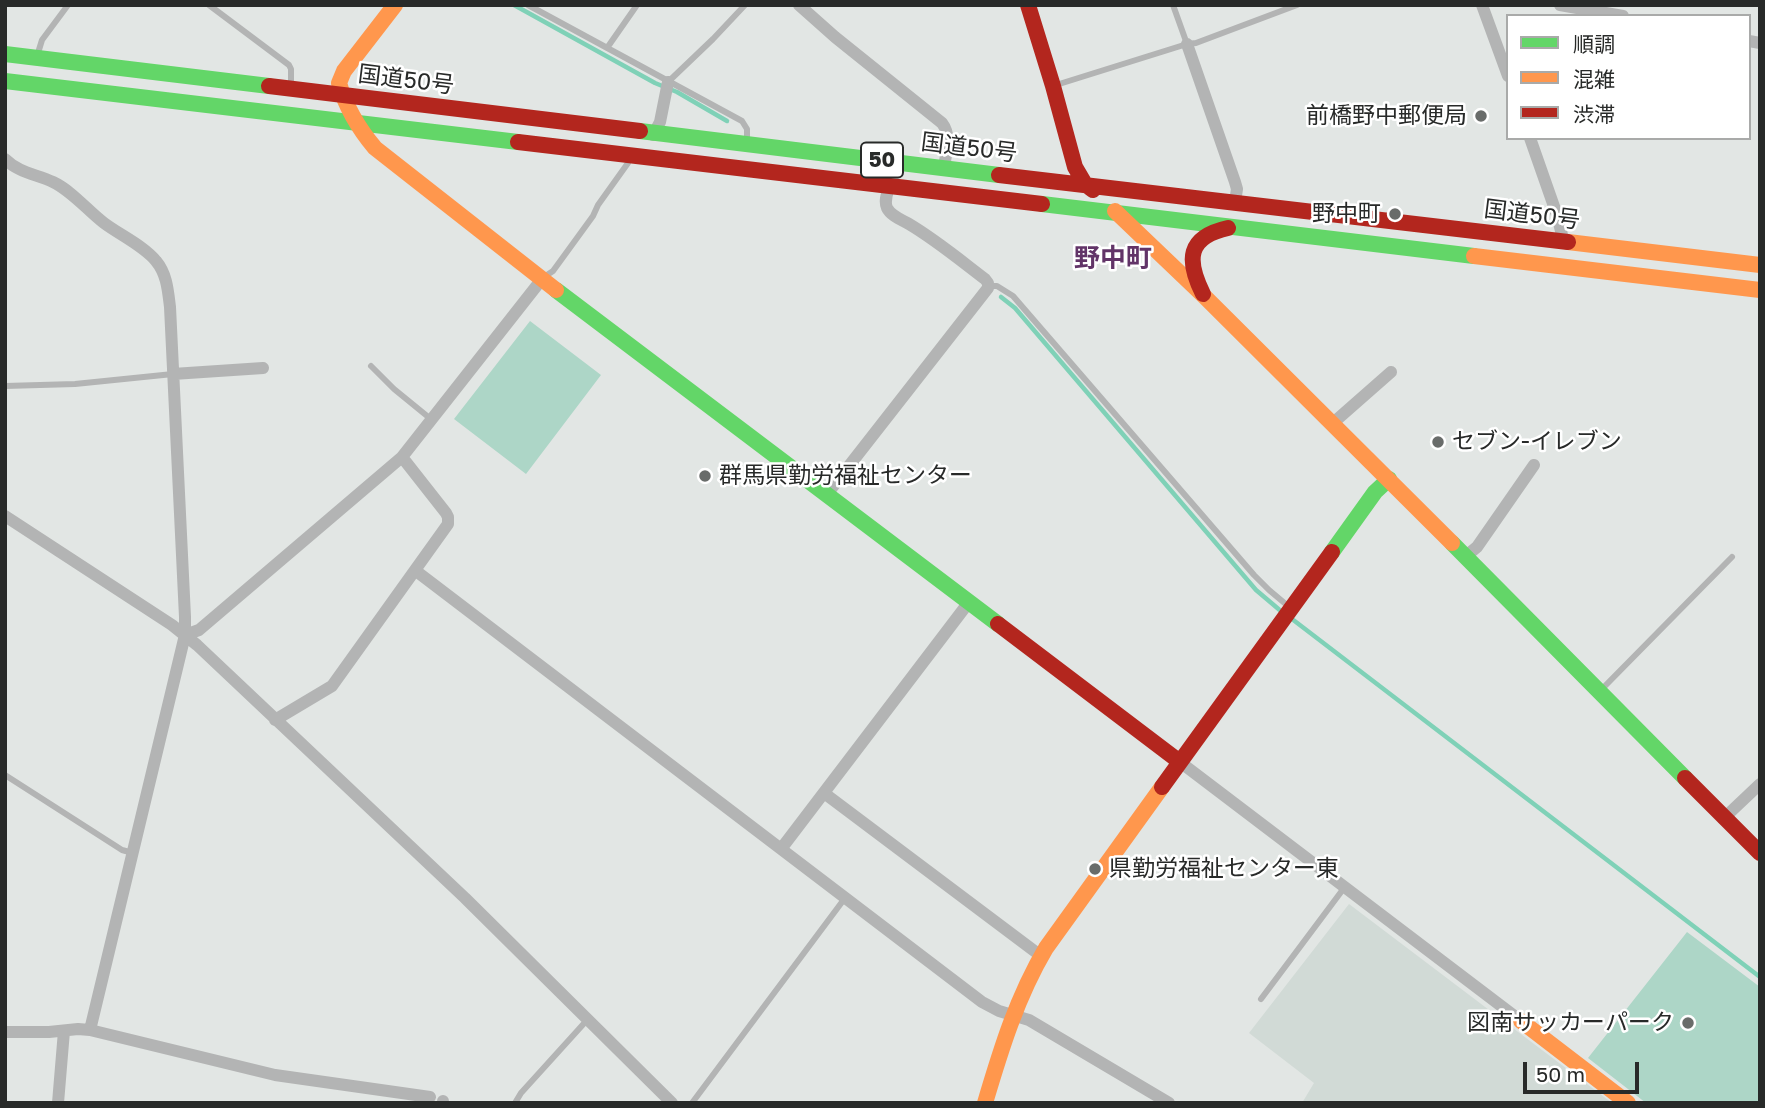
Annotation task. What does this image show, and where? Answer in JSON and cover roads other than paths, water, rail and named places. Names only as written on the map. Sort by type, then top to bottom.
[{"type":"main road","points":[[395,5],[341,75],[339,83],[342,95],[368,141],[386,158],[542,279],[1180,762]]},
{"type":"main road","points":[[1028,5],[1075,167],[1085,184],[1204,296],[1389,478],[1760,853]]},
{"type":"main road","name":"国道50号","points":[[5,54],[1760,265]]},
{"type":"main road","name":"国道50号","points":[[5,81],[1760,290]]},
{"type":"main road","points":[[1204,296],[1193,265],[1196,247],[1202,237],[1229,228]]},
{"type":"main road","points":[[985,1103],[1012,1015],[1041,956],[1375,492],[1389,478]]},
{"type":"main road","points":[[1521,1021],[1628,1103]]},
{"type":"street","points":[[799,5],[945,127],[948,135],[944,167]]},
{"type":"street","points":[[1482,5],[1506,71]]},
{"type":"street","points":[[1560,5],[1612,14]]},
{"type":"street","points":[[1186,44],[1235,182],[1235,202]]},
{"type":"street","points":[[633,155],[655,132],[660,122],[668,82]]},
{"type":"street","points":[[1531,140],[1558,215],[1569,267]]},
{"type":"street","points":[[6,160],[21,171],[54,183],[102,222],[147,252],[163,271],[170,307],[185,635],[90,1030]]},
{"type":"street","points":[[827,494],[988,286],[985,279],[923,232],[893,215],[886,206],[889,187]]},
{"type":"street","points":[[185,635],[199,630],[402,457],[542,279]]},
{"type":"street","points":[[173,374],[263,368]]},
{"type":"street","points":[[1334,424],[1391,372]]},
{"type":"street","points":[[275,720],[332,686],[448,524],[448,517],[402,457]]},
{"type":"street","points":[[1466,556],[1477,547],[1534,466]]},
{"type":"street","points":[[5,516],[185,635],[465,898],[672,1103]]},
{"type":"street","points":[[416,571],[982,1002],[999,1011],[1029,1020],[1169,1103]]},
{"type":"street","points":[[781,849],[969,603]]},
{"type":"street","points":[[1180,762],[1521,1021]]},
{"type":"street","points":[[1724,818],[1760,784]]},
{"type":"street","points":[[824,793],[1041,956]]},
{"type":"street","points":[[5,1032],[90,1030],[275,1075],[430,1097]]},
{"type":"street","points":[[58,1103],[64,1031]]},
{"type":"lane","points":[[38,58],[42,40],[68,5]]},
{"type":"lane","points":[[209,5],[289,65],[291,90]]},
{"type":"lane","points":[[528,5],[742,121],[747,129],[747,144]]},
{"type":"lane","points":[[607,48],[637,5]]},
{"type":"lane","points":[[668,82],[745,5]]},
{"type":"lane","points":[[1172,5],[1186,44]]},
{"type":"lane","points":[[1053,86],[1196,43],[1297,5]]},
{"type":"lane","points":[[542,279],[552,271],[593,216],[633,155]]},
{"type":"lane","points":[[988,286],[997,286],[1013,296],[1254,575],[1291,608]]},
{"type":"lane","points":[[371,366],[432,420]]},
{"type":"lane","points":[[5,386],[75,384],[173,374]]},
{"type":"lane","points":[[1600,691],[1732,557]]},
{"type":"lane","points":[[5,775],[122,850],[133,853]]},
{"type":"lane","points":[[1261,999],[1344,888]]},
{"type":"lane","points":[[692,1103],[845,898]]},
{"type":"lane","points":[[515,1103],[588,1019]]},
{"type":"lane","points":[[430,1097],[446,1102]]},
{"type":"waterway","points":[[514,5],[727,121]]},
{"type":"waterway","points":[[1001,297],[1015,308],[1256,590],[1282,612]]},
{"type":"waterway","points":[[1292,619],[1760,977]]},
{"type":"place","name":"前橋野中郵便局","points":[[1481,116]]},
{"type":"place","name":"野中町","points":[[1395,214]]},
{"type":"place","name":"セブン-イレブン","points":[[1438,442]]},
{"type":"place","name":"群馬県勤労福祉センター","points":[[705,476]]},
{"type":"place","name":"県勤労福祉センター東","points":[[1095,869]]},
{"type":"place","name":"図南サッカーパーク","points":[[1688,1023]]},
{"type":"district","name":"野中町","points":[[1113,259]]}]
